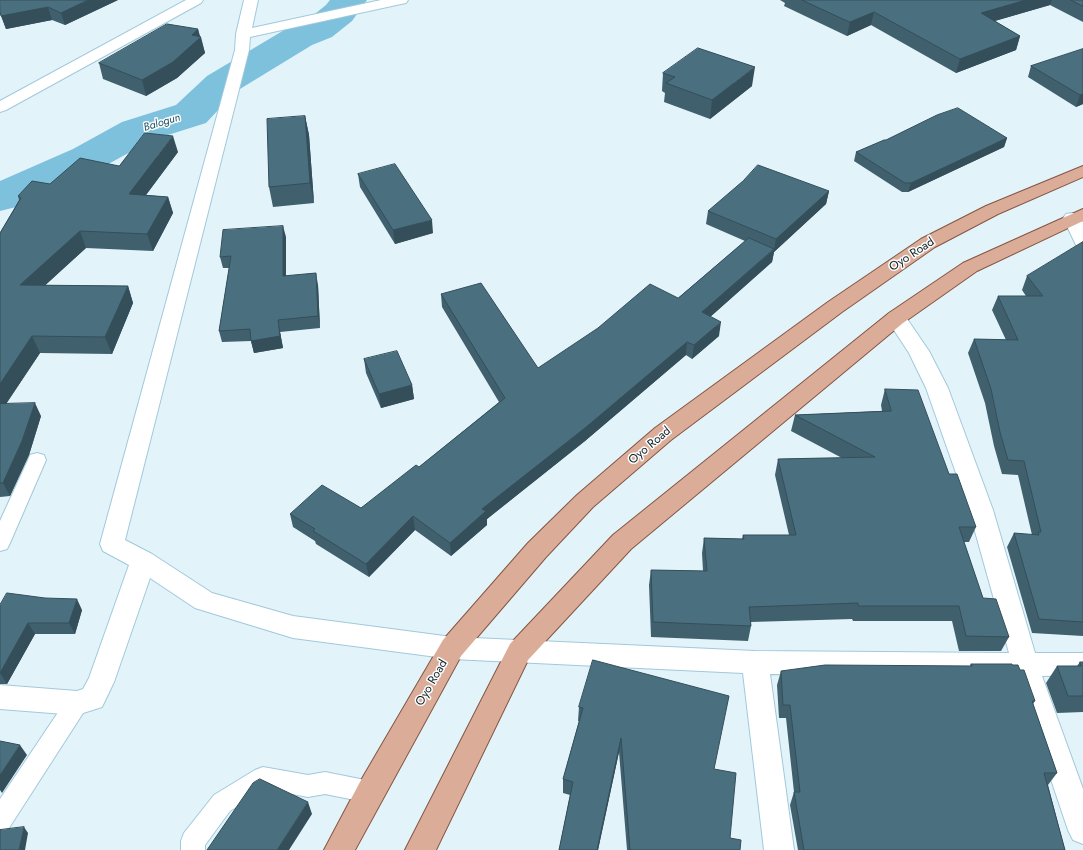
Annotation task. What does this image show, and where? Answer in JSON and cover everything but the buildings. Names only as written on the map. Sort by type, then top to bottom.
[{"type":"main road","name":"Oyo Road","points":[[339,850],[370,792],[452,648],[537,550],[586,501],[663,434],[835,307],[928,243],[992,210],[1083,171]]},
{"type":"main road","points":[[420,850],[519,652],[622,542],[896,318],[970,267],[1078,216]]},
{"type":"street","points":[[0,107],[196,0]]},
{"type":"street","points":[[251,0],[243,34],[242,50],[112,544],[143,561],[204,601],[293,626],[452,648],[755,662],[1025,665],[1083,664]]},
{"type":"street","points":[[243,34],[401,0]]},
{"type":"street","points":[[1078,216],[1083,241]]},
{"type":"street","points":[[896,318],[919,351],[937,388],[981,510],[1025,665],[1083,830]]},
{"type":"street","points":[[0,697],[77,703],[92,698],[101,682],[143,561]]},
{"type":"street","points":[[755,662],[779,850]]},
{"type":"lane","points":[[0,543],[37,460]]},
{"type":"lane","points":[[0,820],[77,703]]},
{"type":"lane","points":[[193,850],[193,841],[222,803],[263,778],[308,786],[325,783],[370,792]]},
{"type":"waterway","name":"Balogun","points":[[0,197],[88,158],[137,131],[191,114],[221,84],[299,37],[319,29],[339,13],[349,0]]}]
